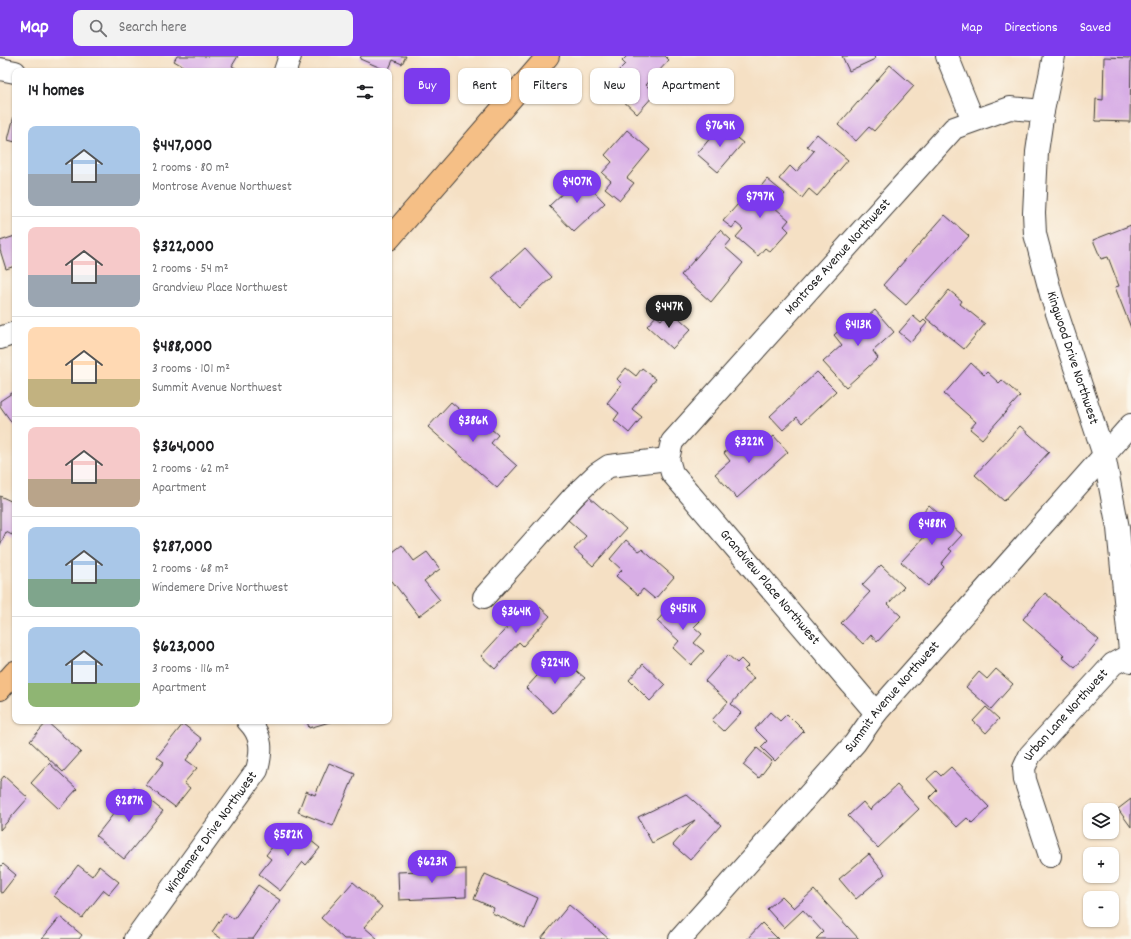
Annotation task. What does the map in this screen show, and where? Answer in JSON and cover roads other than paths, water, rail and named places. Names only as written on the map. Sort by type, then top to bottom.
[{"type":"main road","points":[[392,236],[548,56]]},
{"type":"main road","points":[[0,689],[12,675]]},
{"type":"street","points":[[286,68],[290,56]]},
{"type":"street","points":[[947,56],[973,120]]},
{"type":"street","name":"Kingwood Drive Northwest","points":[[1054,56],[1042,111],[1036,166],[1035,234],[1052,298],[1104,455],[1118,528],[1128,596],[1130,658]]},
{"type":"street","points":[[0,69],[12,71]]},
{"type":"street","name":"Montrose Avenue Northwest","points":[[668,459],[672,442],[954,128],[1010,108],[1042,111]]},
{"type":"street","points":[[0,338],[12,335]]},
{"type":"street","name":"Summit Avenue Northwest","points":[[680,939],[855,743],[876,713],[1131,425]]},
{"type":"street","points":[[484,597],[574,496],[596,474],[609,466],[668,459]]},
{"type":"street","name":"Grandview Place Northwest","points":[[668,459],[672,473],[876,713]]},
{"type":"street","name":"Urban Lane Northwest","points":[[1050,856],[1025,780],[1024,768],[1030,754],[1114,664],[1130,658]]},
{"type":"street","name":"Windemere Drive Northwest","points":[[135,939],[257,770],[261,755],[260,738],[250,724]]}]
